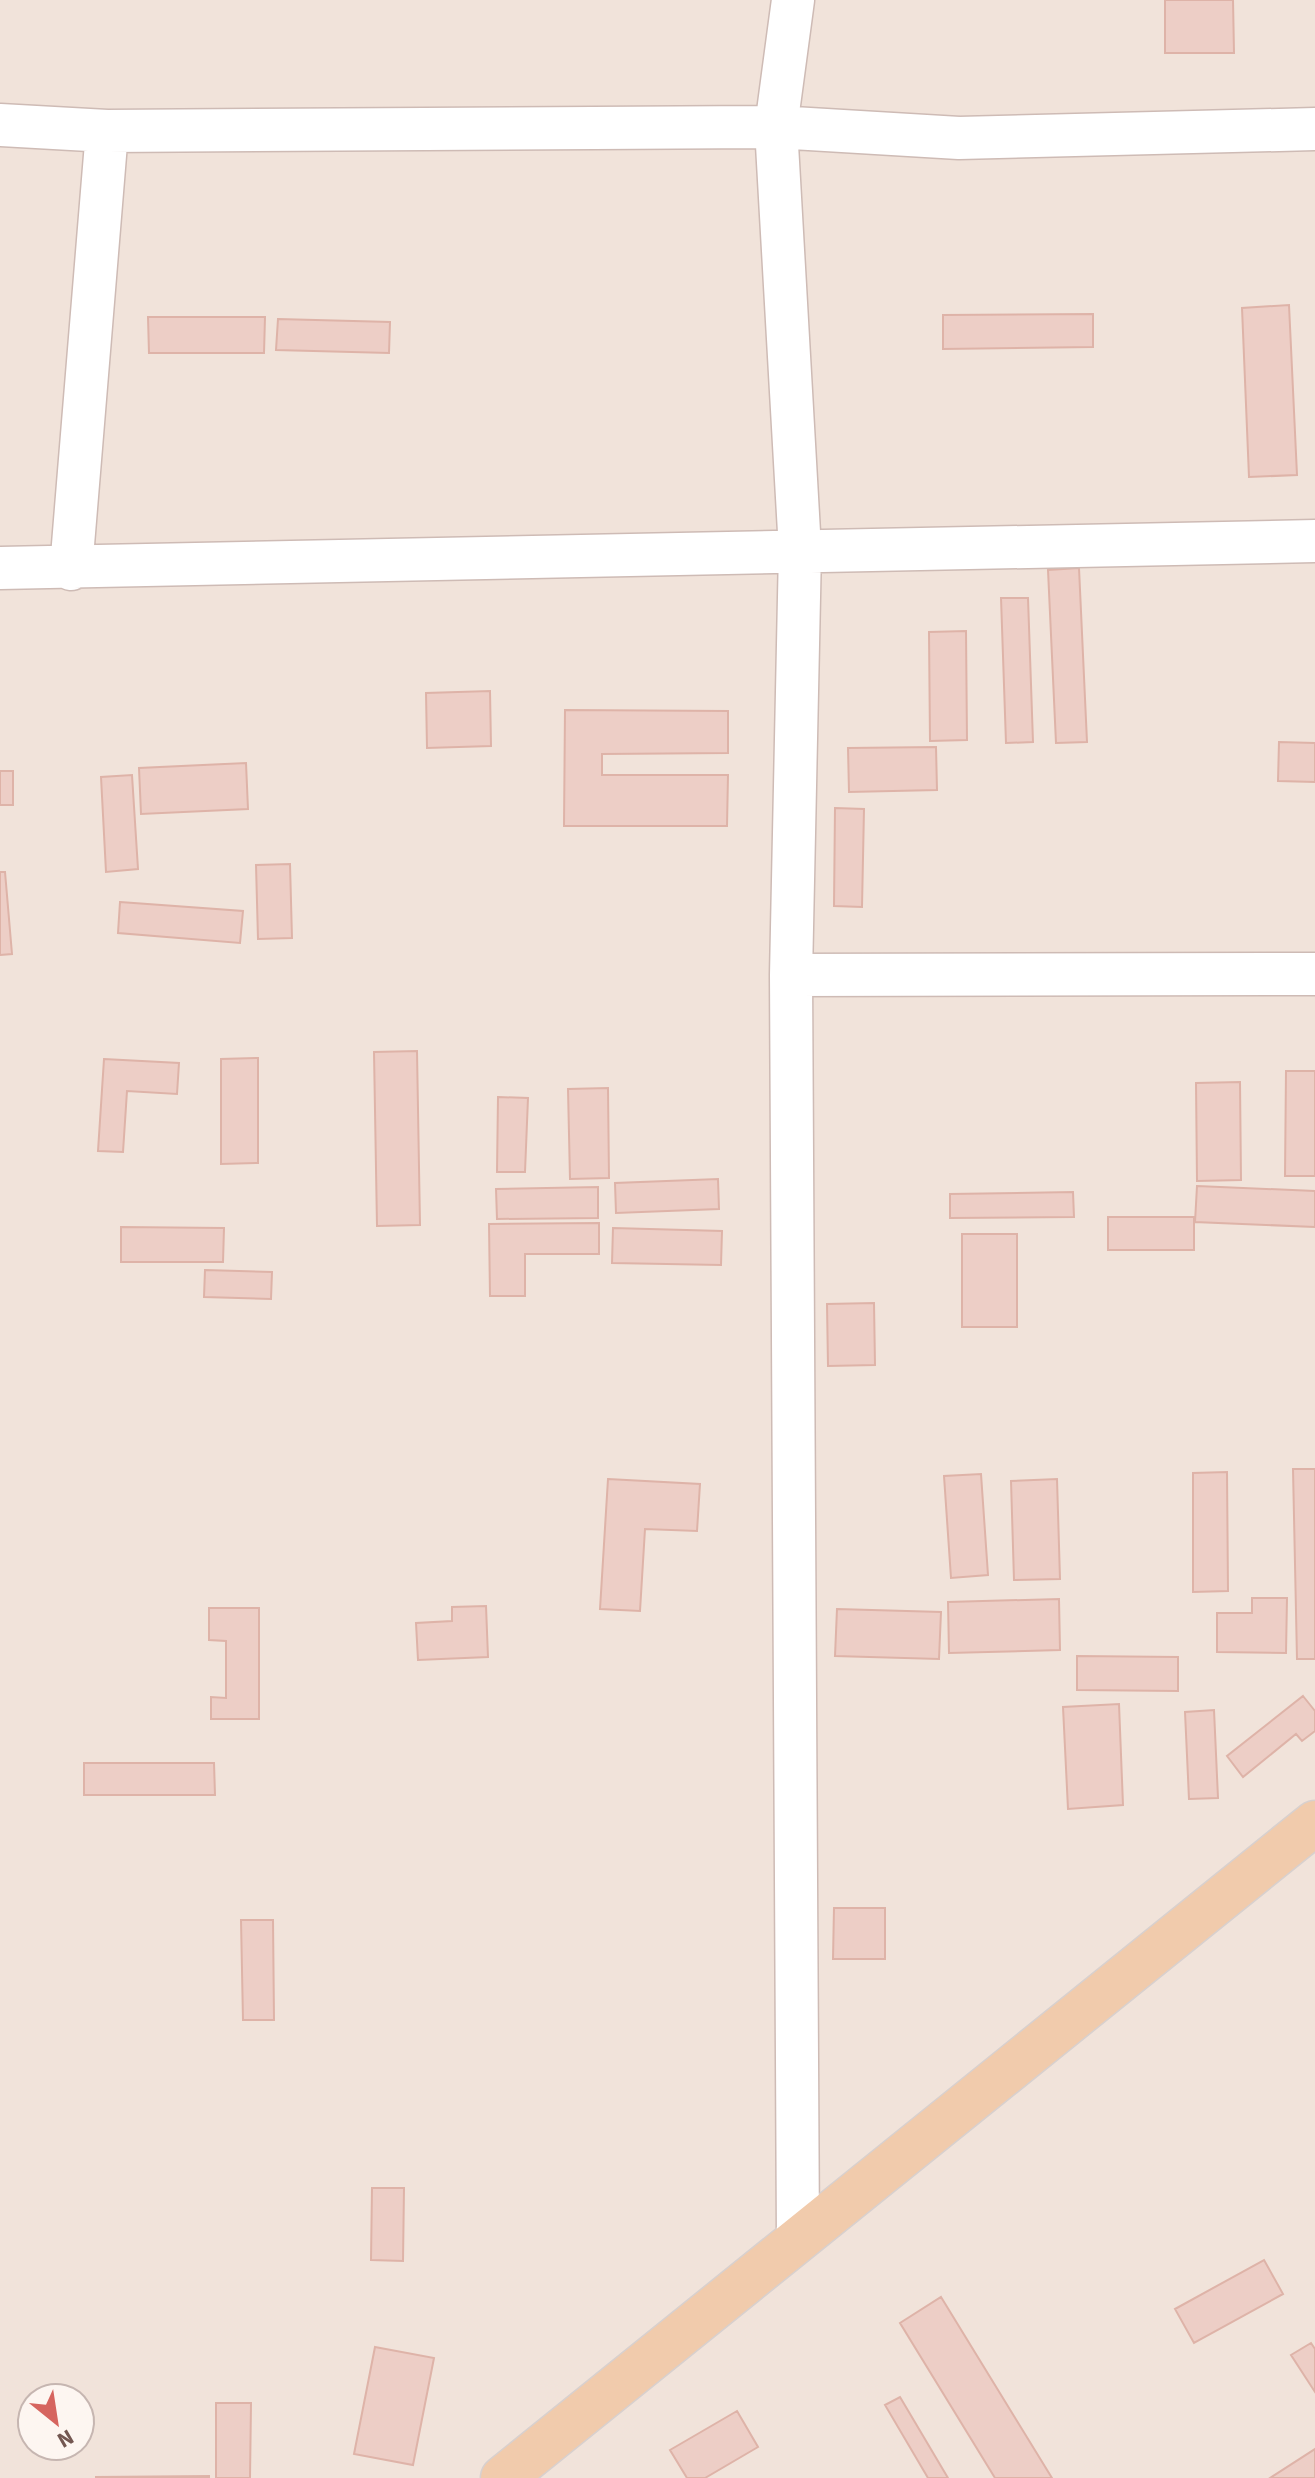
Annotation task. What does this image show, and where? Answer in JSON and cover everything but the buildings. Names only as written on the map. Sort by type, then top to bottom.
[{"type":"main road","points":[[503,2478],[1315,1823]]},
{"type":"street","points":[[793,0],[776,127],[800,550],[791,975],[798,2240]]},
{"type":"street","points":[[0,125],[107,131],[776,127],[959,138],[1315,129]]},
{"type":"street","points":[[71,569],[107,131]]},
{"type":"street","points":[[0,568],[71,569],[800,550],[1315,541]]},
{"type":"street","points":[[791,975],[1315,974]]},
{"type":"shaded area","points":[[0,0],[1315,0],[1315,2478],[0,2478]]}]
